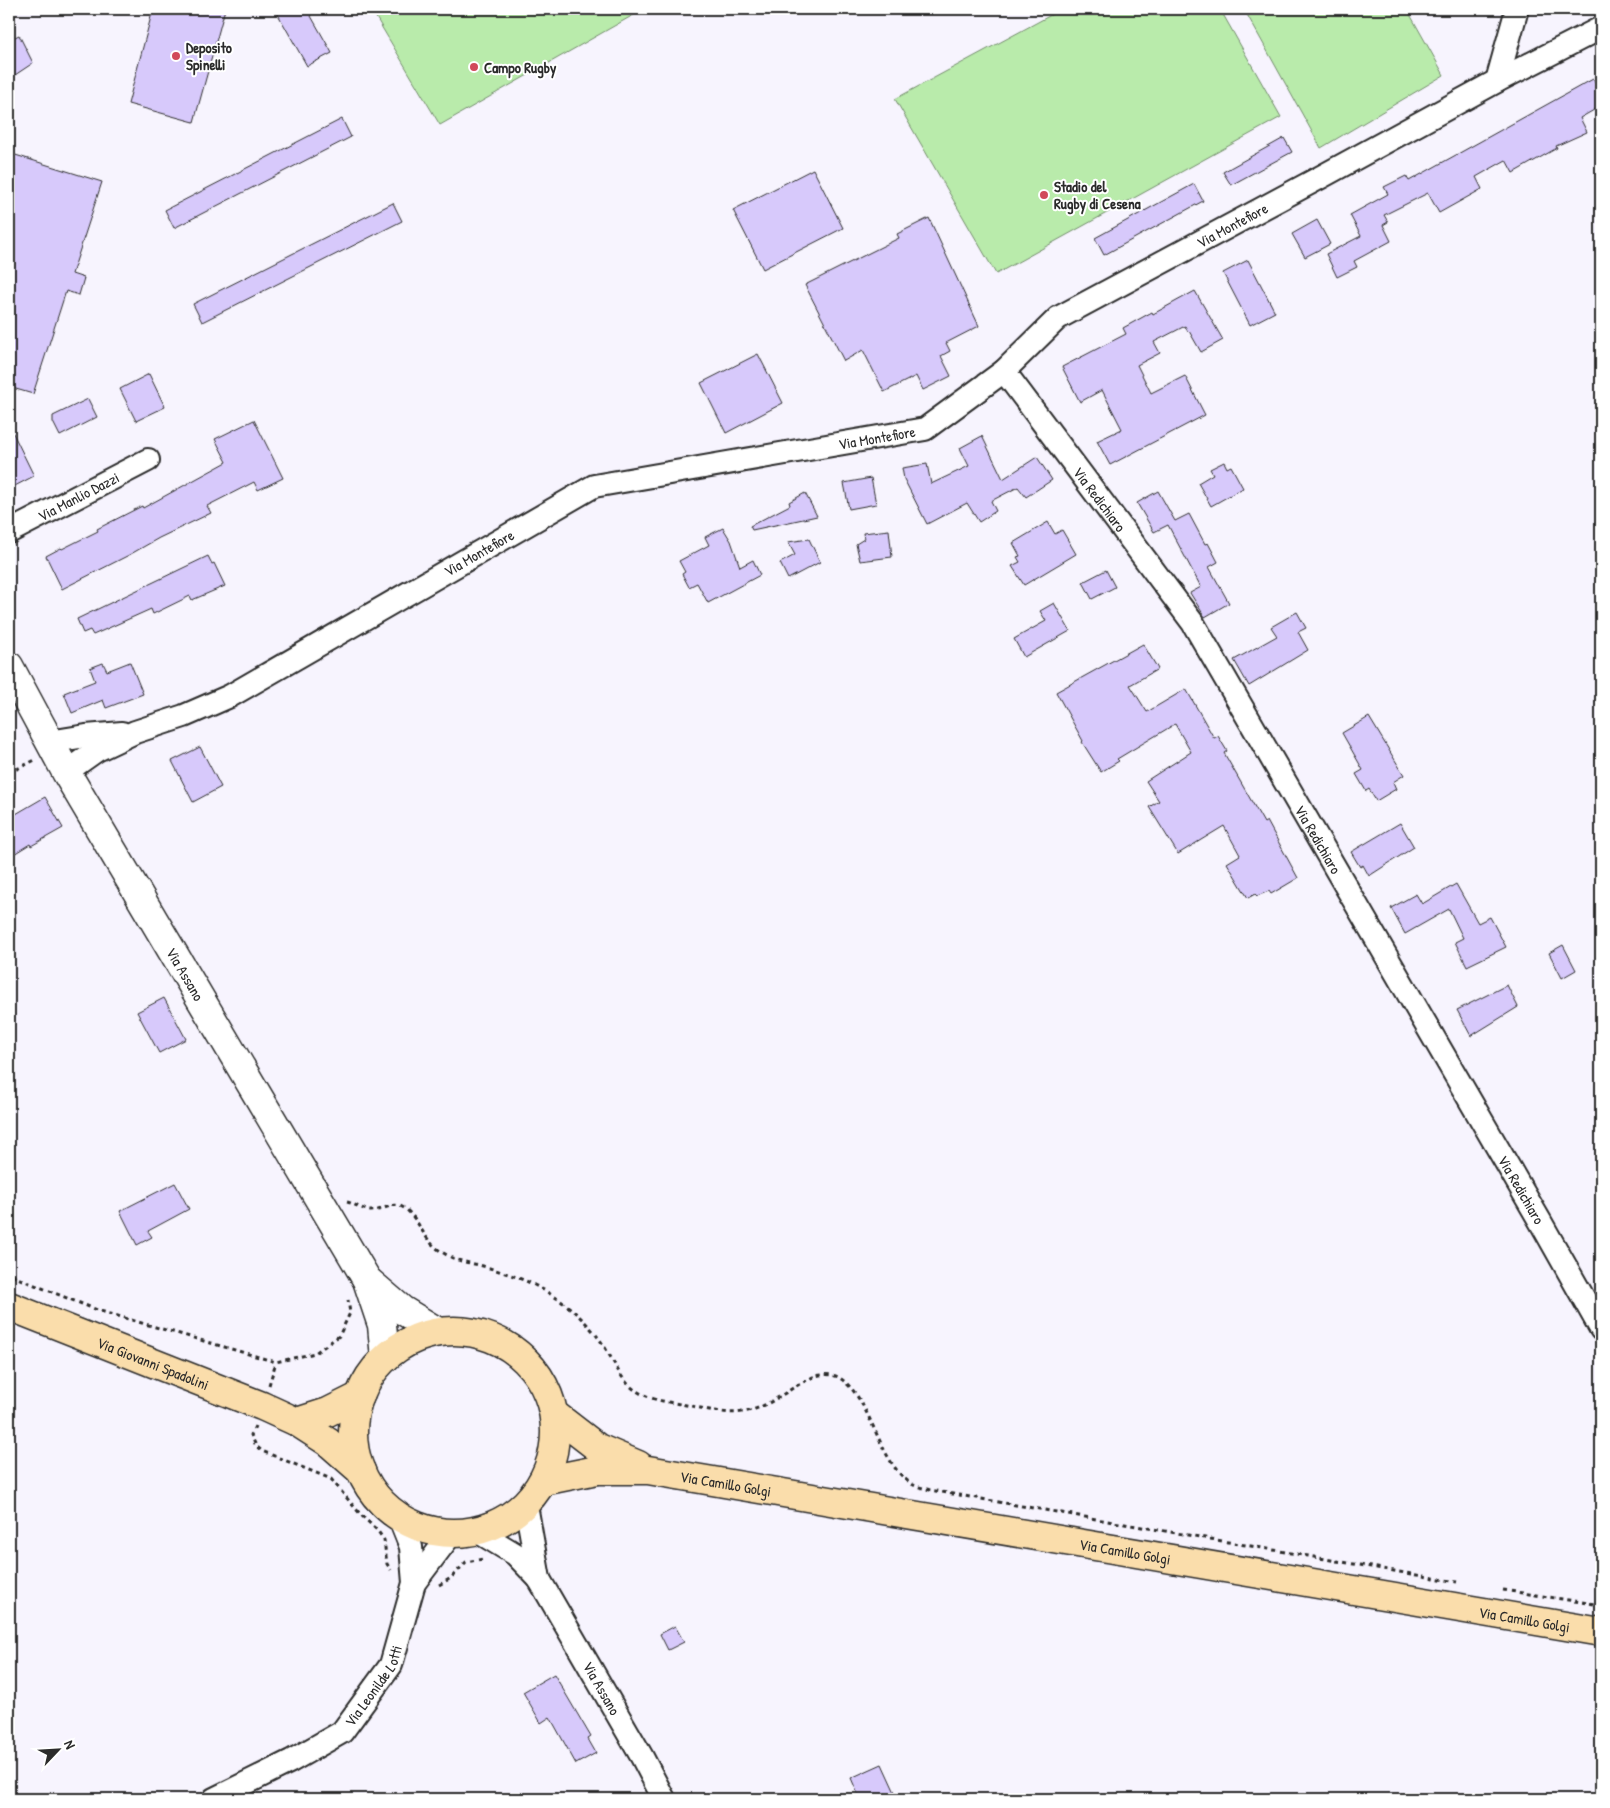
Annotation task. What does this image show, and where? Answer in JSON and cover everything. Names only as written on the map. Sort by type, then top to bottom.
[{"type":"main road","name":"Via Assano","points":[[9,666],[66,772],[326,1211],[357,1289],[382,1325],[385,1358]]},
{"type":"main road","name":"Via Assano","points":[[357,1289],[402,1310],[438,1332]]},
{"type":"main road","name":"Via Giovanni Spadolini","points":[[9,1306],[262,1406],[296,1422],[328,1442],[361,1471]]},
{"type":"main road","points":[[460,1331],[482,1335],[503,1343],[522,1356],[537,1373],[548,1393],[554,1414],[554,1449],[543,1481],[526,1505],[503,1522],[464,1533],[424,1529],[399,1517],[376,1497],[361,1471],[353,1434],[355,1414],[360,1396],[370,1376],[385,1358],[409,1341],[438,1332],[460,1331]]},
{"type":"main road","points":[[296,1422],[328,1412],[360,1396]]},
{"type":"main road","name":"Via Camillo Golgi","points":[[554,1414],[598,1448],[648,1470]]},
{"type":"main road","name":"Via Camillo Golgi","points":[[543,1481],[597,1470],[648,1470],[1601,1632]]},
{"type":"street","points":[[1497,81],[1517,9]]},
{"type":"street","name":"Via Montefiore","points":[[66,772],[97,750],[136,732],[184,716],[230,696],[594,486],[925,429],[1004,371],[1058,318],[1497,81],[1601,28]]},
{"type":"street","name":"Via Redichiaro","points":[[1004,371],[1193,623],[1536,1212],[1601,1329]]},
{"type":"street","name":"Via Manlio Dazzi","points":[[9,532],[148,460]]},
{"type":"street","name":"Via Montefiore","points":[[49,742],[86,736],[136,732]]},
{"type":"street","name":"Via Assano","points":[[526,1505],[538,1579]]},
{"type":"street","name":"Via Leonilde Lotti","points":[[214,1799],[342,1732],[392,1665],[414,1583],[411,1547],[399,1517]]},
{"type":"street","name":"Via Leonilde Lotti","points":[[414,1583],[464,1533]]},
{"type":"street","name":"Via Assano","points":[[464,1533],[515,1554],[538,1579],[642,1757],[664,1799]]},
{"type":"path","points":[[326,1211],[340,1202],[346,1202],[374,1211],[391,1206],[399,1206],[406,1210],[440,1252],[454,1259],[534,1283],[572,1310],[594,1332],[621,1377],[629,1386],[654,1399],[728,1412],[742,1412],[772,1402],[815,1376],[826,1374],[837,1377],[850,1387],[889,1458],[900,1475],[911,1484],[930,1490],[1466,1584]]},
{"type":"path","points":[[9,1266],[15,1277],[97,1310],[276,1362],[315,1353],[339,1336],[350,1314],[357,1289]]},
{"type":"path","points":[[276,1362],[251,1435],[256,1446],[262,1451],[331,1479],[384,1540],[387,1564],[391,1570],[414,1583],[440,1585],[451,1578],[466,1562],[482,1558],[489,1560]]},
{"type":"path","points":[[1495,1589],[1601,1605]]},
{"type":"green space","name":"Campo Rugby","points":[[371,9],[644,9],[440,125]]},
{"type":"green space","name":"Stadio del Rugby di Cesena","points":[[1062,9],[1220,9],[1281,117],[996,274],[895,99]]},
{"type":"green space","points":[[1244,9],[1407,9],[1444,75],[1321,148]]},
{"type":"building","name":"Deposito Spinelli","points":[[153,9],[225,9],[194,122],[128,104]]},
{"type":"building","points":[[275,9],[307,9],[332,53],[307,66]]},
{"type":"building","points":[[19,35],[33,63],[9,79],[9,40]]},
{"type":"building","points":[[1593,79],[1601,92],[1601,106],[1580,118],[1587,132],[1556,146],[1557,148],[1513,173],[1506,160],[1476,177],[1482,189],[1439,213],[1428,193],[1384,215],[1388,222],[1383,225],[1391,241],[1354,261],[1357,267],[1337,277],[1326,254],[1361,236],[1350,215],[1388,194],[1384,187],[1406,176],[1409,181]]},
{"type":"building","points":[[342,119],[351,137],[174,228],[165,210]]},
{"type":"building","points":[[1284,138],[1292,152],[1231,185],[1223,172]]},
{"type":"building","points":[[9,153],[102,182],[72,274],[84,278],[79,295],[66,291],[33,394],[9,387]]},
{"type":"building","points":[[813,169],[843,228],[763,269],[733,210]]},
{"type":"building","points":[[1194,184],[1203,201],[1104,255],[1095,238]]},
{"type":"building","points":[[393,203],[402,221],[202,322],[193,304]]},
{"type":"building","points":[[929,218],[979,326],[946,343],[950,351],[941,356],[951,376],[923,390],[916,376],[884,392],[863,350],[844,361],[805,285],[899,238],[897,234]]},
{"type":"building","points":[[1317,220],[1330,244],[1305,257],[1292,234]]},
{"type":"building","points":[[1248,260],[1275,312],[1250,325],[1223,273]]},
{"type":"building","points":[[1195,291],[1223,340],[1201,352],[1185,326],[1154,342],[1160,353],[1137,365],[1151,393],[1185,376],[1205,415],[1110,465],[1097,441],[1122,429],[1102,390],[1080,402],[1062,367],[1126,334],[1123,328]]},
{"type":"building","points":[[758,354],[783,403],[726,433],[701,383]]},
{"type":"building","points":[[149,374],[165,407],[136,421],[120,389]]},
{"type":"building","points":[[88,399],[97,417],[60,436],[53,422],[53,416]]},
{"type":"building","points":[[254,420],[283,478],[258,490],[254,482],[207,506],[211,513],[62,589],[46,556],[98,531],[97,529],[142,506],[143,508],[227,462],[215,439]]},
{"type":"building","points":[[9,425],[34,476],[9,489]]},
{"type":"building","points":[[982,436],[1003,479],[1037,457],[1052,480],[1026,497],[1018,487],[991,501],[996,511],[979,522],[967,503],[927,524],[904,479],[902,468],[927,464],[931,484],[969,466],[960,448]]},
{"type":"building","points":[[1224,462],[1227,468],[1231,466],[1243,488],[1211,506],[1198,483],[1213,474],[1210,469]]},
{"type":"building","points":[[871,478],[876,504],[849,509],[844,483]]},
{"type":"building","points":[[1158,491],[1175,521],[1189,514],[1205,544],[1208,543],[1218,562],[1209,567],[1229,603],[1205,617],[1190,593],[1201,587],[1168,525],[1154,532],[1137,503]]},
{"type":"building","points":[[805,493],[817,516],[752,530],[750,526],[790,505],[789,502]]},
{"type":"building","points":[[1048,522],[1055,534],[1062,530],[1076,554],[1024,585],[1012,566],[1020,562],[1017,557],[1020,556],[1013,543]]},
{"type":"building","points":[[723,528],[731,541],[740,567],[753,560],[760,575],[708,603],[697,583],[689,587],[682,574],[685,572],[679,561],[709,545],[705,537]]},
{"type":"building","points":[[889,530],[892,557],[860,561],[856,544],[864,539],[863,533]]},
{"type":"building","points":[[809,539],[820,562],[788,579],[780,563],[795,555],[788,542]]},
{"type":"building","points":[[208,556],[212,564],[214,563],[225,586],[192,600],[190,596],[153,614],[151,609],[93,635],[90,630],[83,633],[77,619]]},
{"type":"building","points":[[1106,570],[1115,587],[1092,599],[1083,582]]},
{"type":"building","points":[[1054,603],[1070,631],[1024,657],[1014,639],[1046,621],[1040,611]]},
{"type":"building","points":[[1297,612],[1306,628],[1298,632],[1308,650],[1249,686],[1234,660],[1277,636],[1271,627]]},
{"type":"building","points":[[1143,644],[1158,669],[1130,685],[1147,712],[1186,689],[1214,738],[1218,736],[1227,751],[1224,753],[1264,823],[1267,821],[1298,878],[1271,894],[1269,891],[1257,896],[1255,894],[1248,898],[1227,863],[1240,855],[1224,826],[1178,854],[1149,807],[1159,801],[1146,781],[1191,752],[1175,724],[1117,759],[1119,761],[1101,772],[1082,742],[1056,692]]},
{"type":"building","points":[[130,662],[143,694],[106,708],[103,700],[72,713],[64,693],[95,681],[90,668],[103,663],[107,671]]},
{"type":"building","points":[[1369,717],[1404,775],[1393,782],[1396,789],[1376,801],[1369,789],[1366,791],[1356,774],[1363,770],[1342,733]]},
{"type":"building","points":[[200,747],[221,787],[193,802],[172,761]]},
{"type":"building","points":[[45,797],[63,828],[31,846],[30,844],[9,857],[9,818]]},
{"type":"building","points":[[1400,823],[1414,847],[1369,876],[1363,865],[1360,867],[1351,852]]},
{"type":"building","points":[[1456,884],[1478,923],[1490,917],[1506,947],[1467,966],[1455,942],[1463,938],[1449,909],[1405,934],[1391,908],[1416,894],[1422,904]]},
{"type":"building","points":[[1563,945],[1576,970],[1562,978],[1549,953]]},
{"type":"building","points":[[1507,985],[1518,1007],[1471,1036],[1457,1010]]},
{"type":"building","points":[[164,998],[186,1039],[159,1053],[137,1012]]},
{"type":"building","points":[[175,1183],[189,1209],[148,1231],[152,1237],[137,1245],[120,1211]]},
{"type":"building","points":[[675,1626],[684,1642],[668,1650],[660,1634]]},
{"type":"building","points":[[554,1674],[591,1737],[588,1739],[596,1753],[576,1764],[550,1717],[541,1723],[523,1692]]},
{"type":"building","points":[[882,1764],[898,1799],[860,1799],[851,1778]]},
{"type":"place","name":"Deposito Spinelli","points":[[176,56]]},
{"type":"place","name":"Campo Rugby","points":[[474,67]]},
{"type":"place","name":"Stadio del Rugby di Cesena","points":[[1044,195]]}]
